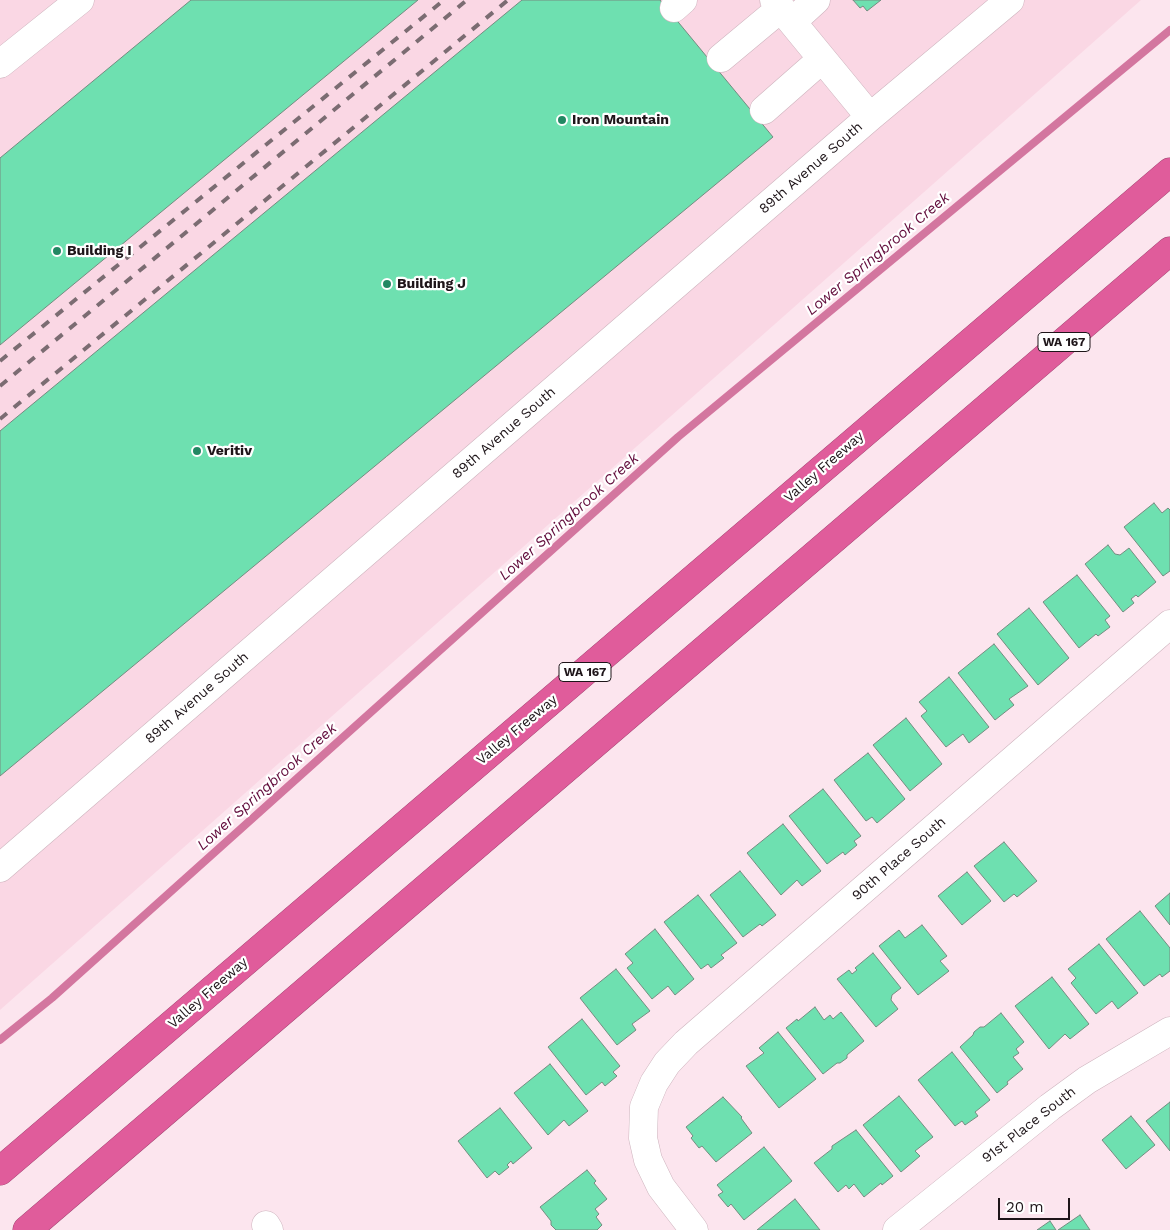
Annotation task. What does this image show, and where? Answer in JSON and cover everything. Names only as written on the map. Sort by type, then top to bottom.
[{"type":"highway","name":"Valley Freeway","points":[[0,1172],[1170,172]]},
{"type":"highway","name":"WA 167","points":[[27,1230],[1170,250]]},
{"type":"street","points":[[0,64],[80,0]]},
{"type":"street","points":[[721,58],[782,10],[816,0]]},
{"type":"street","name":"89th Avenue South","points":[[0,868],[870,117],[1010,0]]},
{"type":"street","points":[[782,10],[870,117]]},
{"type":"street","points":[[764,110],[822,59]]},
{"type":"street","name":"90th Place South","points":[[694,1230],[661,1187],[648,1160],[643,1138],[644,1107],[654,1083],[667,1063],[686,1043],[1170,624]]},
{"type":"street","name":"91st Place South","points":[[897,1230],[1050,1107],[1087,1080],[1170,1031]]},
{"type":"shaded area","points":[[0,0],[1141,0],[0,1010]]},
{"type":"building","name":"Building I","points":[[191,0],[418,0],[0,345],[0,158]]},
{"type":"building","name":"Building J","points":[[522,0],[660,0],[773,137],[0,776],[0,431]]},
{"type":"building","points":[[853,0],[881,0],[867,11],[863,6],[860,8]]},
{"type":"building","points":[[1154,503],[1162,513],[1168,508],[1170,510],[1170,571],[1163,576],[1124,527]]},
{"type":"building","points":[[1108,545],[1115,554],[1120,555],[1129,548],[1156,582],[1138,597],[1136,595],[1131,599],[1134,603],[1123,612],[1085,564]]},
{"type":"building","points":[[1077,575],[1110,616],[1105,620],[1110,627],[1098,636],[1096,634],[1079,648],[1043,602]]},
{"type":"building","points":[[1029,608],[1069,658],[1038,685],[997,634]]},
{"type":"building","points":[[994,644],[1028,686],[1009,699],[1014,705],[995,720],[958,673]]},
{"type":"building","points":[[949,677],[989,727],[969,743],[963,734],[946,747],[921,716],[927,711],[919,702]]},
{"type":"building","points":[[906,718],[942,764],[910,791],[873,745]]},
{"type":"building","points":[[868,753],[905,799],[877,823],[872,817],[866,821],[834,780]]},
{"type":"building","points":[[823,789],[861,836],[854,841],[857,845],[845,855],[843,852],[827,864],[789,816]]},
{"type":"building","points":[[783,824],[821,871],[802,886],[797,880],[781,895],[747,853]]},
{"type":"building","points":[[1004,842],[1037,881],[1017,897],[1014,894],[1004,902],[974,866]]},
{"type":"building","points":[[740,871],[776,915],[743,937],[710,895]]},
{"type":"building","points":[[967,872],[991,901],[962,925],[938,896]]},
{"type":"building","points":[[1170,893],[1170,925],[1155,906]]},
{"type":"building","points":[[698,895],[737,943],[721,955],[724,958],[711,968],[708,964],[701,969],[664,922]]},
{"type":"building","points":[[1140,911],[1170,948],[1170,971],[1162,977],[1160,974],[1144,986],[1106,939]]},
{"type":"building","points":[[922,925],[947,956],[940,961],[949,971],[918,995],[879,946],[899,930],[905,938]]},
{"type":"building","points":[[655,929],[694,979],[675,995],[668,986],[652,999],[627,968],[633,963],[625,954]]},
{"type":"building","points":[[1099,944],[1138,993],[1118,1009],[1112,1001],[1096,1014],[1071,983],[1076,978],[1068,969]]},
{"type":"building","points":[[873,953],[901,988],[892,995],[891,1000],[898,1009],[876,1027],[837,979],[849,970],[852,974],[857,970],[855,968]]},
{"type":"building","points":[[616,969],[650,1011],[632,1024],[636,1030],[617,1045],[580,998]]},
{"type":"building","points":[[1052,977],[1089,1024],[1070,1039],[1065,1034],[1049,1049],[1015,1006]]},
{"type":"building","points":[[815,1007],[824,1020],[830,1015],[833,1019],[841,1012],[864,1041],[847,1055],[847,1058],[823,1074],[786,1028]]},
{"type":"building","points":[[1001,1013],[1024,1042],[1016,1049],[1019,1053],[1013,1057],[1023,1069],[997,1093],[960,1047],[980,1027],[984,1027]]},
{"type":"building","points":[[582,1019],[620,1066],[613,1072],[617,1076],[605,1086],[602,1082],[586,1095],[548,1047]]},
{"type":"building","points":[[778,1032],[816,1079],[779,1108],[746,1066],[764,1053],[759,1048]]},
{"type":"building","points":[[952,1052],[990,1100],[975,1112],[978,1116],[965,1125],[962,1121],[955,1126],[918,1080]]},
{"type":"building","points":[[550,1064],[588,1111],[569,1126],[564,1120],[548,1135],[514,1093]]},
{"type":"building","points":[[899,1096],[933,1137],[915,1151],[920,1156],[901,1172],[863,1125]]},
{"type":"building","points":[[723,1097],[742,1117],[752,1133],[716,1162],[702,1146],[699,1148],[691,1138],[693,1136],[686,1127]]},
{"type":"building","points":[[1170,1102],[1170,1151],[1146,1121]]},
{"type":"building","points":[[500,1108],[532,1148],[513,1164],[511,1161],[507,1165],[509,1167],[499,1175],[495,1171],[487,1178],[458,1141]]},
{"type":"building","points":[[1131,1116],[1155,1145],[1126,1169],[1102,1140]]},
{"type":"building","points":[[856,1130],[893,1176],[864,1197],[854,1184],[849,1189],[846,1185],[838,1192],[814,1163],[832,1149],[832,1146]]},
{"type":"building","points":[[764,1147],[792,1181],[744,1220],[731,1204],[728,1207],[718,1195],[723,1192],[717,1185]]},
{"type":"building","points":[[587,1170],[596,1181],[594,1183],[607,1199],[595,1209],[599,1214],[596,1217],[602,1225],[597,1230],[556,1230],[540,1207]]},
{"type":"building","points":[[795,1199],[820,1230],[757,1230]]},
{"type":"building","points":[[1080,1215],[1090,1230],[1058,1230]]},
{"type":"building","points":[[1050,1221],[1056,1230],[1037,1230]]},
{"type":"waterway","name":"Lower Springbrook Creek","points":[[0,1040],[52,998],[678,437],[1170,30]]},
{"type":"railway","points":[[0,361],[444,0]]},
{"type":"railway","points":[[0,386],[467,0]]},
{"type":"railway","points":[[0,419],[508,0]]},
{"type":"place","name":"Iron Mountain","points":[[562,120]]},
{"type":"place","name":"Building I","points":[[57,251]]},
{"type":"place","name":"Building J","points":[[387,284]]},
{"type":"place","name":"Veritiv","points":[[197,451]]}]
